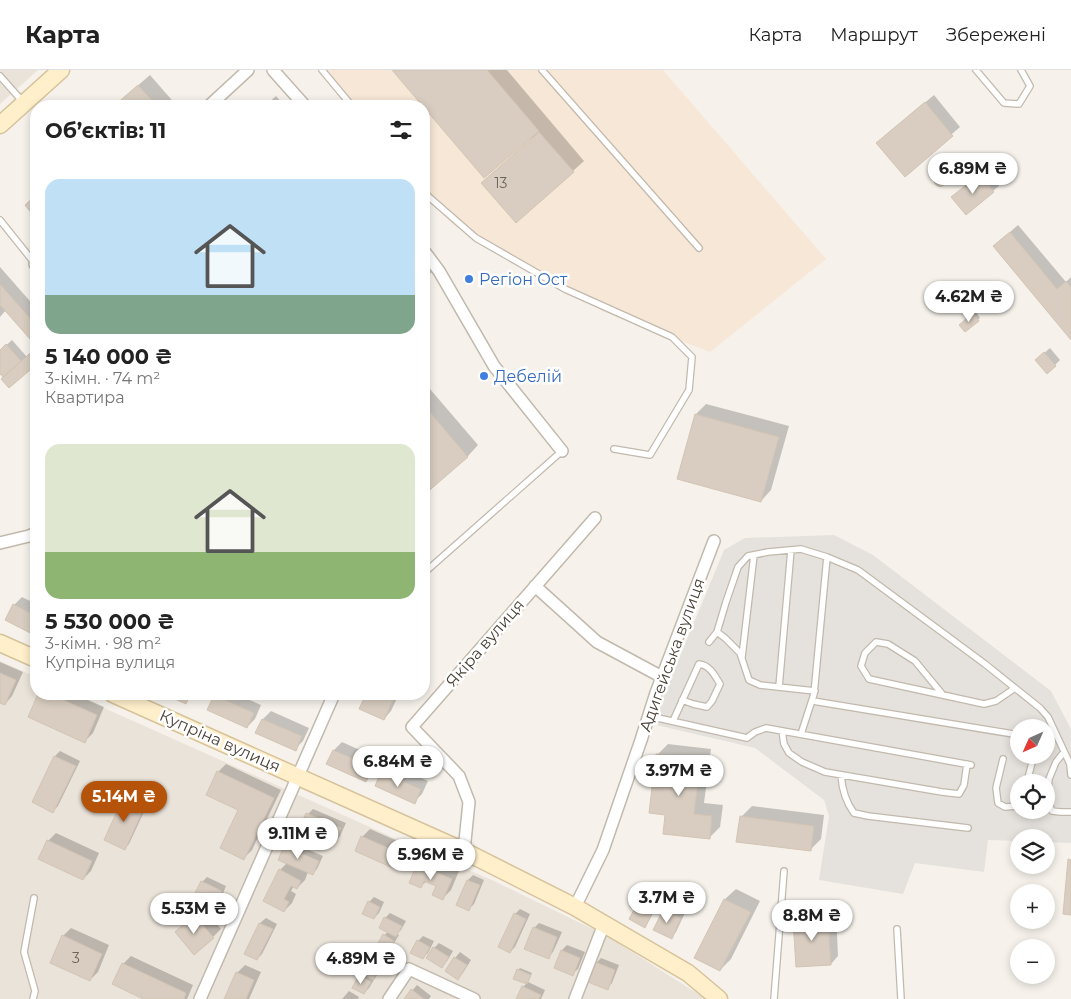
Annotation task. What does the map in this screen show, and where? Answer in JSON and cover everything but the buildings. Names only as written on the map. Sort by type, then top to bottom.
[{"type":"main road","points":[[0,125],[61,70]]},
{"type":"main road","points":[[0,643],[30,657]]},
{"type":"main road","name":"Купріна вулиця","points":[[127,700],[464,851],[575,907],[688,973],[719,999]]},
{"type":"street","points":[[216,100],[248,70]]},
{"type":"street","points":[[272,70],[300,100]]},
{"type":"street","points":[[430,259],[439,270],[494,366],[562,451]]},
{"type":"street","name":"Якіра вулиця","points":[[464,851],[469,802],[459,776],[412,727],[595,518]]},
{"type":"street","points":[[0,543],[30,536]]},
{"type":"street","name":"Адигейська вулиця","points":[[575,907],[603,850],[656,693],[714,542]]},
{"type":"street","points":[[536,586],[597,642],[662,677]]},
{"type":"street","name":"Купріна вулиця","points":[[200,999],[331,700]]},
{"type":"street","points":[[575,999],[604,924]]},
{"type":"street","points":[[389,999],[409,969],[474,999]]},
{"type":"lane","points":[[322,70],[347,100]]},
{"type":"lane","points":[[542,70],[699,248]]},
{"type":"lane","points":[[976,70],[1004,104],[1019,104],[1030,86],[1021,70]]},
{"type":"lane","points":[[0,76],[24,103]]},
{"type":"lane","points":[[430,198],[476,238],[565,289],[672,338],[692,357],[689,390],[650,455],[614,449]]},
{"type":"lane","points":[[0,220],[30,257]]},
{"type":"lane","points":[[430,568],[562,451]]},
{"type":"lane","points":[[709,642],[717,632],[738,567],[748,556],[802,549],[827,557],[858,570],[985,664],[1040,708],[1048,717],[1070,764],[1071,775]]},
{"type":"lane","points":[[779,687],[791,550]]},
{"type":"lane","points":[[742,656],[754,555]]},
{"type":"lane","points":[[801,734],[815,691],[827,557]]},
{"type":"lane","points":[[717,632],[740,653],[749,680],[760,685],[815,691]]},
{"type":"lane","points":[[943,695],[915,661],[888,644],[876,642],[865,653],[861,666],[869,679],[984,704],[996,701],[1015,688]]},
{"type":"lane","points":[[673,721],[682,700],[699,664],[704,664],[713,672],[720,684],[712,701],[707,707],[682,700]]},
{"type":"lane","points":[[813,701],[1010,734]]},
{"type":"lane","points":[[649,716],[747,738],[755,732],[766,728],[969,765],[964,785],[959,794],[841,775],[825,772],[802,762],[789,753],[784,744],[782,731]]},
{"type":"lane","points":[[1051,774],[1056,762],[1064,752]]},
{"type":"lane","points":[[1003,759],[996,788],[998,803],[1004,807],[1010,807]]},
{"type":"lane","points":[[841,775],[843,792],[854,813],[968,828]]},
{"type":"lane","points":[[1055,811],[1071,812]]},
{"type":"lane","points":[[774,999],[784,871]]},
{"type":"lane","points":[[33,999],[35,991],[24,952],[34,898]]},
{"type":"lane","points":[[897,929],[901,999]]},
{"type":"shaded area","points":[[0,70],[38,70],[0,104]]},
{"type":"shaded area","points":[[322,70],[663,70],[826,259],[710,352],[604,312],[452,224],[430,198],[430,100],[347,100]]},
{"type":"shaded area","points":[[834,535],[873,555],[1051,691],[1071,729],[1071,843],[1055,842],[1055,829],[1010,829],[1010,841],[988,840],[984,872],[915,863],[903,894],[819,880],[829,816],[824,800],[755,748],[652,724],[724,550],[745,538]]},
{"type":"shaded area","points":[[0,661],[30,674],[30,700],[86,700],[494,881],[607,936],[706,999],[0,999]]},
{"type":"place","name":"Регіон Ост","points":[[469,279]]},
{"type":"place","name":"Дебелій","points":[[484,376]]}]
